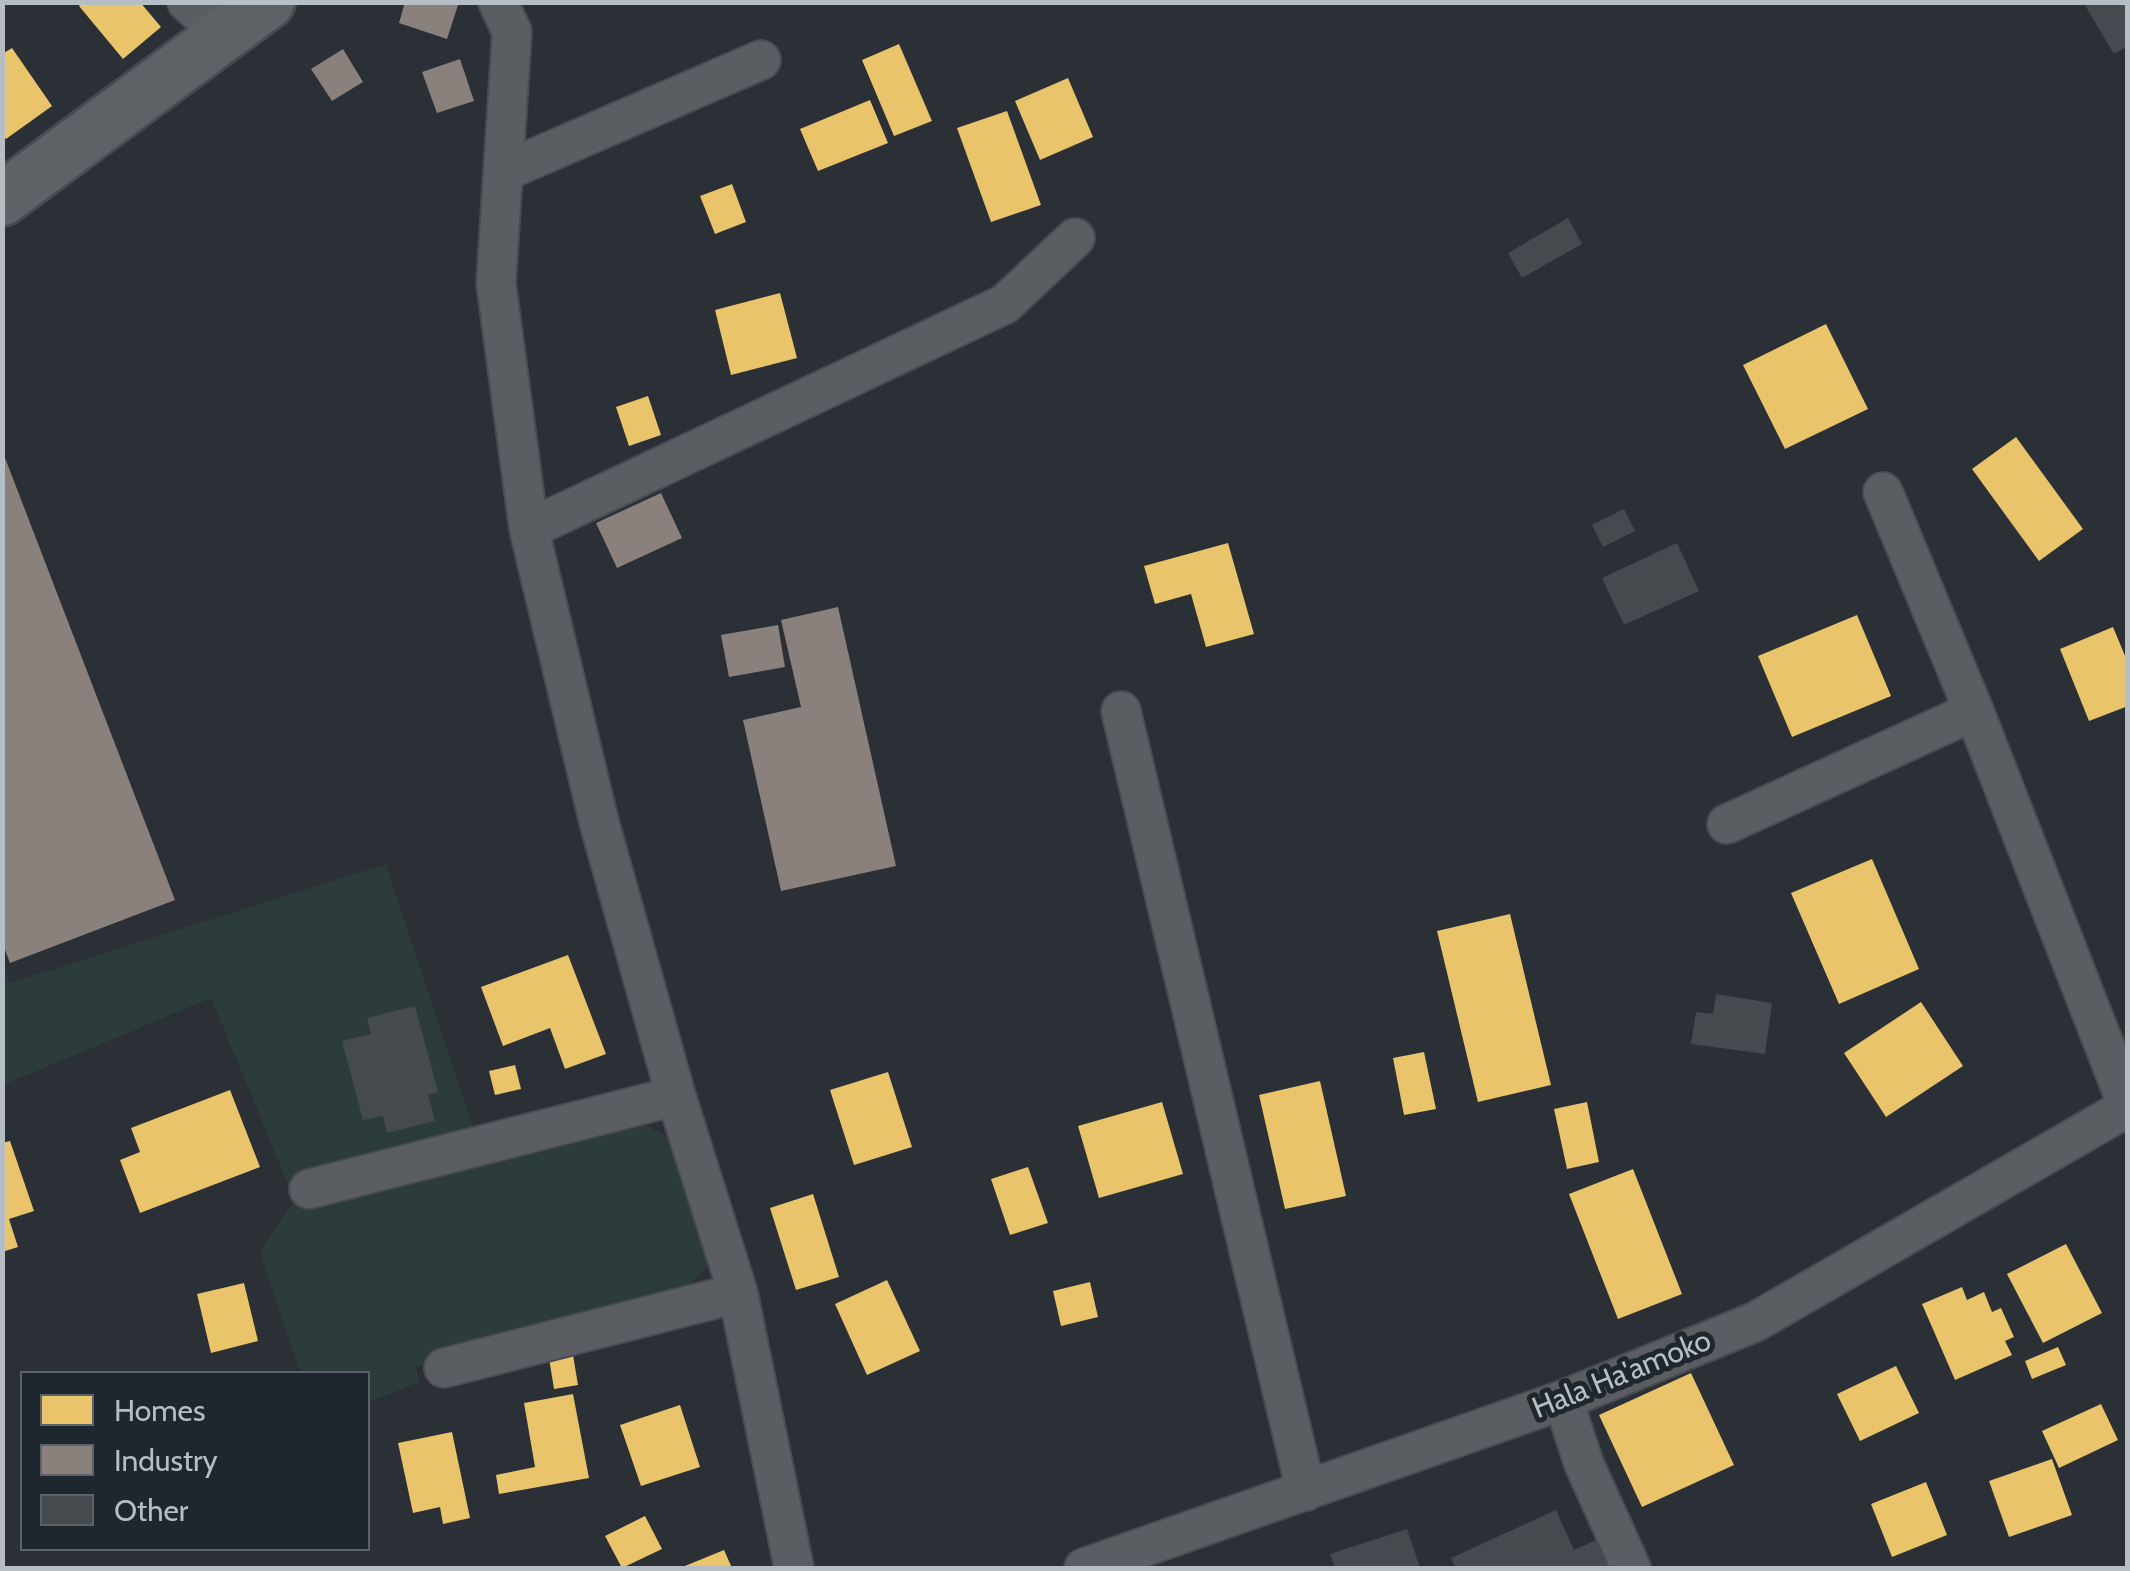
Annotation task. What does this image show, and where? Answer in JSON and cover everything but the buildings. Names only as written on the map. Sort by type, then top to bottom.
[{"type":"main road","points":[[2,199],[206,19],[268,2]]},
{"type":"street","points":[[498,2],[512,32],[496,283],[529,529],[599,822],[676,1096],[738,1293],[794,1568]]},
{"type":"street","points":[[504,171],[761,60]]},
{"type":"street","points":[[529,529],[1005,304],[1075,238]]},
{"type":"street","points":[[1883,492],[1974,711],[2128,1106]]},
{"type":"street","points":[[1122,710],[1306,1491]]},
{"type":"street","points":[[1727,824],[1974,711]]},
{"type":"street","points":[[308,1190],[676,1096]]},
{"type":"street","name":"Hala Ha'amoko","points":[[1084,1568],[1562,1400],[1755,1322],[2128,1106]]},
{"type":"street","points":[[444,1368],[738,1293]]},
{"type":"street","points":[[1562,1400],[1584,1464],[1631,1568]]},
{"type":"shaded area","points":[[386,864],[477,1139],[289,1187],[211,998],[3,1085],[2,964],[10,983]]},
{"type":"shaded area","points":[[636,1121],[667,1136],[708,1265],[685,1290],[416,1367],[419,1382],[370,1402],[370,1371],[302,1371],[298,1367],[260,1251],[293,1203]]}]
